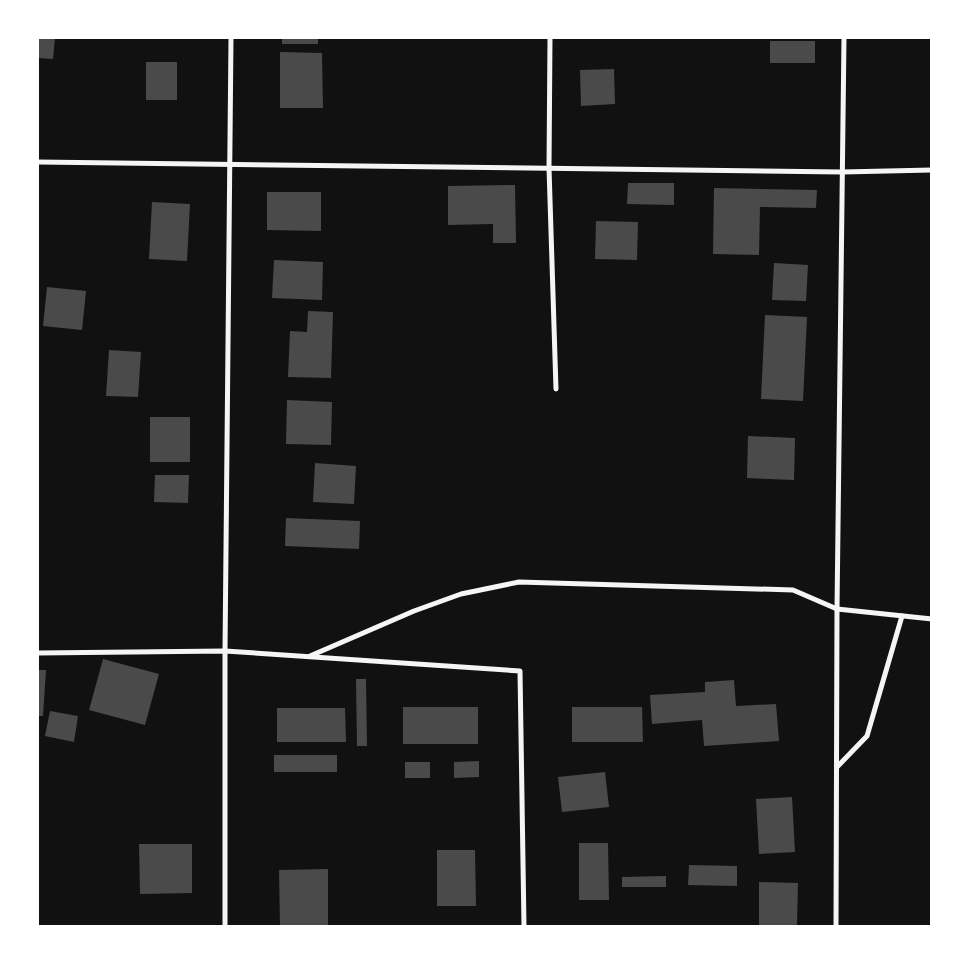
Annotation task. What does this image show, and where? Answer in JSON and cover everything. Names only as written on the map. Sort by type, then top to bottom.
[{"type":"street","points":[[225,926],[225,651],[231,38]]},
{"type":"street","points":[[550,38],[549,168],[556,389]]},
{"type":"street","points":[[836,926],[837,609],[844,38]]},
{"type":"street","points":[[38,162],[842,172],[932,170]]},
{"type":"street","points":[[309,657],[414,611],[461,594],[519,582],[793,590],[837,609],[932,619]]},
{"type":"street","points":[[837,767],[867,736],[902,616]]},
{"type":"street","points":[[38,653],[225,651],[520,671],[524,926]]},
{"type":"building","points":[[38,38],[55,38],[53,59],[38,58]]},
{"type":"building","points":[[282,38],[318,38],[318,44],[282,44]]},
{"type":"building","points":[[770,41],[815,41],[815,63],[770,63]]},
{"type":"building","points":[[280,52],[322,53],[323,108],[280,108]]},
{"type":"building","points":[[146,62],[177,62],[177,100],[146,100]]},
{"type":"building","points":[[614,69],[615,104],[581,106],[580,70]]},
{"type":"building","points":[[628,183],[674,183],[674,205],[627,204]]},
{"type":"building","points":[[515,185],[516,243],[493,243],[493,224],[448,225],[448,186]]},
{"type":"building","points":[[714,188],[817,190],[816,208],[760,207],[759,255],[713,254]]},
{"type":"building","points":[[267,192],[321,192],[321,231],[267,230]]},
{"type":"building","points":[[152,202],[190,204],[187,261],[149,259]]},
{"type":"building","points":[[596,221],[638,222],[637,260],[595,259]]},
{"type":"building","points":[[274,260],[323,262],[322,300],[272,298]]},
{"type":"building","points":[[774,263],[808,265],[806,301],[772,300]]},
{"type":"building","points":[[47,287],[86,291],[82,330],[43,326]]},
{"type":"building","points":[[308,311],[333,312],[331,378],[288,377],[290,331],[307,332]]},
{"type":"building","points":[[765,315],[807,317],[803,401],[761,399]]},
{"type":"building","points":[[109,350],[141,352],[138,397],[106,396]]},
{"type":"building","points":[[287,400],[332,402],[331,445],[286,444]]},
{"type":"building","points":[[150,417],[190,417],[190,462],[150,462]]},
{"type":"building","points":[[748,436],[795,438],[794,480],[747,478]]},
{"type":"building","points":[[315,463],[356,466],[354,504],[313,502]]},
{"type":"building","points":[[155,475],[189,475],[188,503],[154,502]]},
{"type":"building","points":[[286,518],[360,521],[359,549],[285,546]]},
{"type":"building","points":[[103,659],[159,674],[145,725],[89,710]]},
{"type":"building","points":[[38,670],[46,670],[43,716],[38,716]]},
{"type":"building","points":[[356,679],[366,679],[367,746],[357,746]]},
{"type":"building","points":[[734,680],[736,706],[776,704],[779,741],[704,746],[702,720],[652,724],[650,695],[705,692],[705,682]]},
{"type":"building","points":[[403,707],[478,707],[478,744],[403,744]]},
{"type":"building","points":[[572,707],[642,707],[643,742],[572,742]]},
{"type":"building","points":[[277,708],[345,708],[346,742],[277,742]]},
{"type":"building","points":[[50,711],[78,716],[74,742],[45,736]]},
{"type":"building","points":[[274,755],[337,755],[337,772],[274,772]]},
{"type":"building","points":[[479,761],[479,777],[454,778],[454,762]]},
{"type":"building","points":[[405,762],[430,762],[430,778],[405,778]]},
{"type":"building","points":[[605,772],[609,807],[562,812],[558,777]]},
{"type":"building","points":[[792,797],[795,852],[759,854],[756,799]]},
{"type":"building","points":[[579,843],[608,843],[609,900],[579,900]]},
{"type":"building","points":[[139,844],[192,844],[192,893],[140,894]]},
{"type":"building","points":[[437,850],[475,850],[476,906],[437,906]]},
{"type":"building","points":[[689,865],[737,866],[737,886],[688,885]]},
{"type":"building","points":[[328,869],[328,926],[280,926],[279,870]]},
{"type":"building","points":[[666,876],[666,887],[622,887],[622,877]]},
{"type":"building","points":[[759,882],[798,883],[797,925],[759,925]]}]
